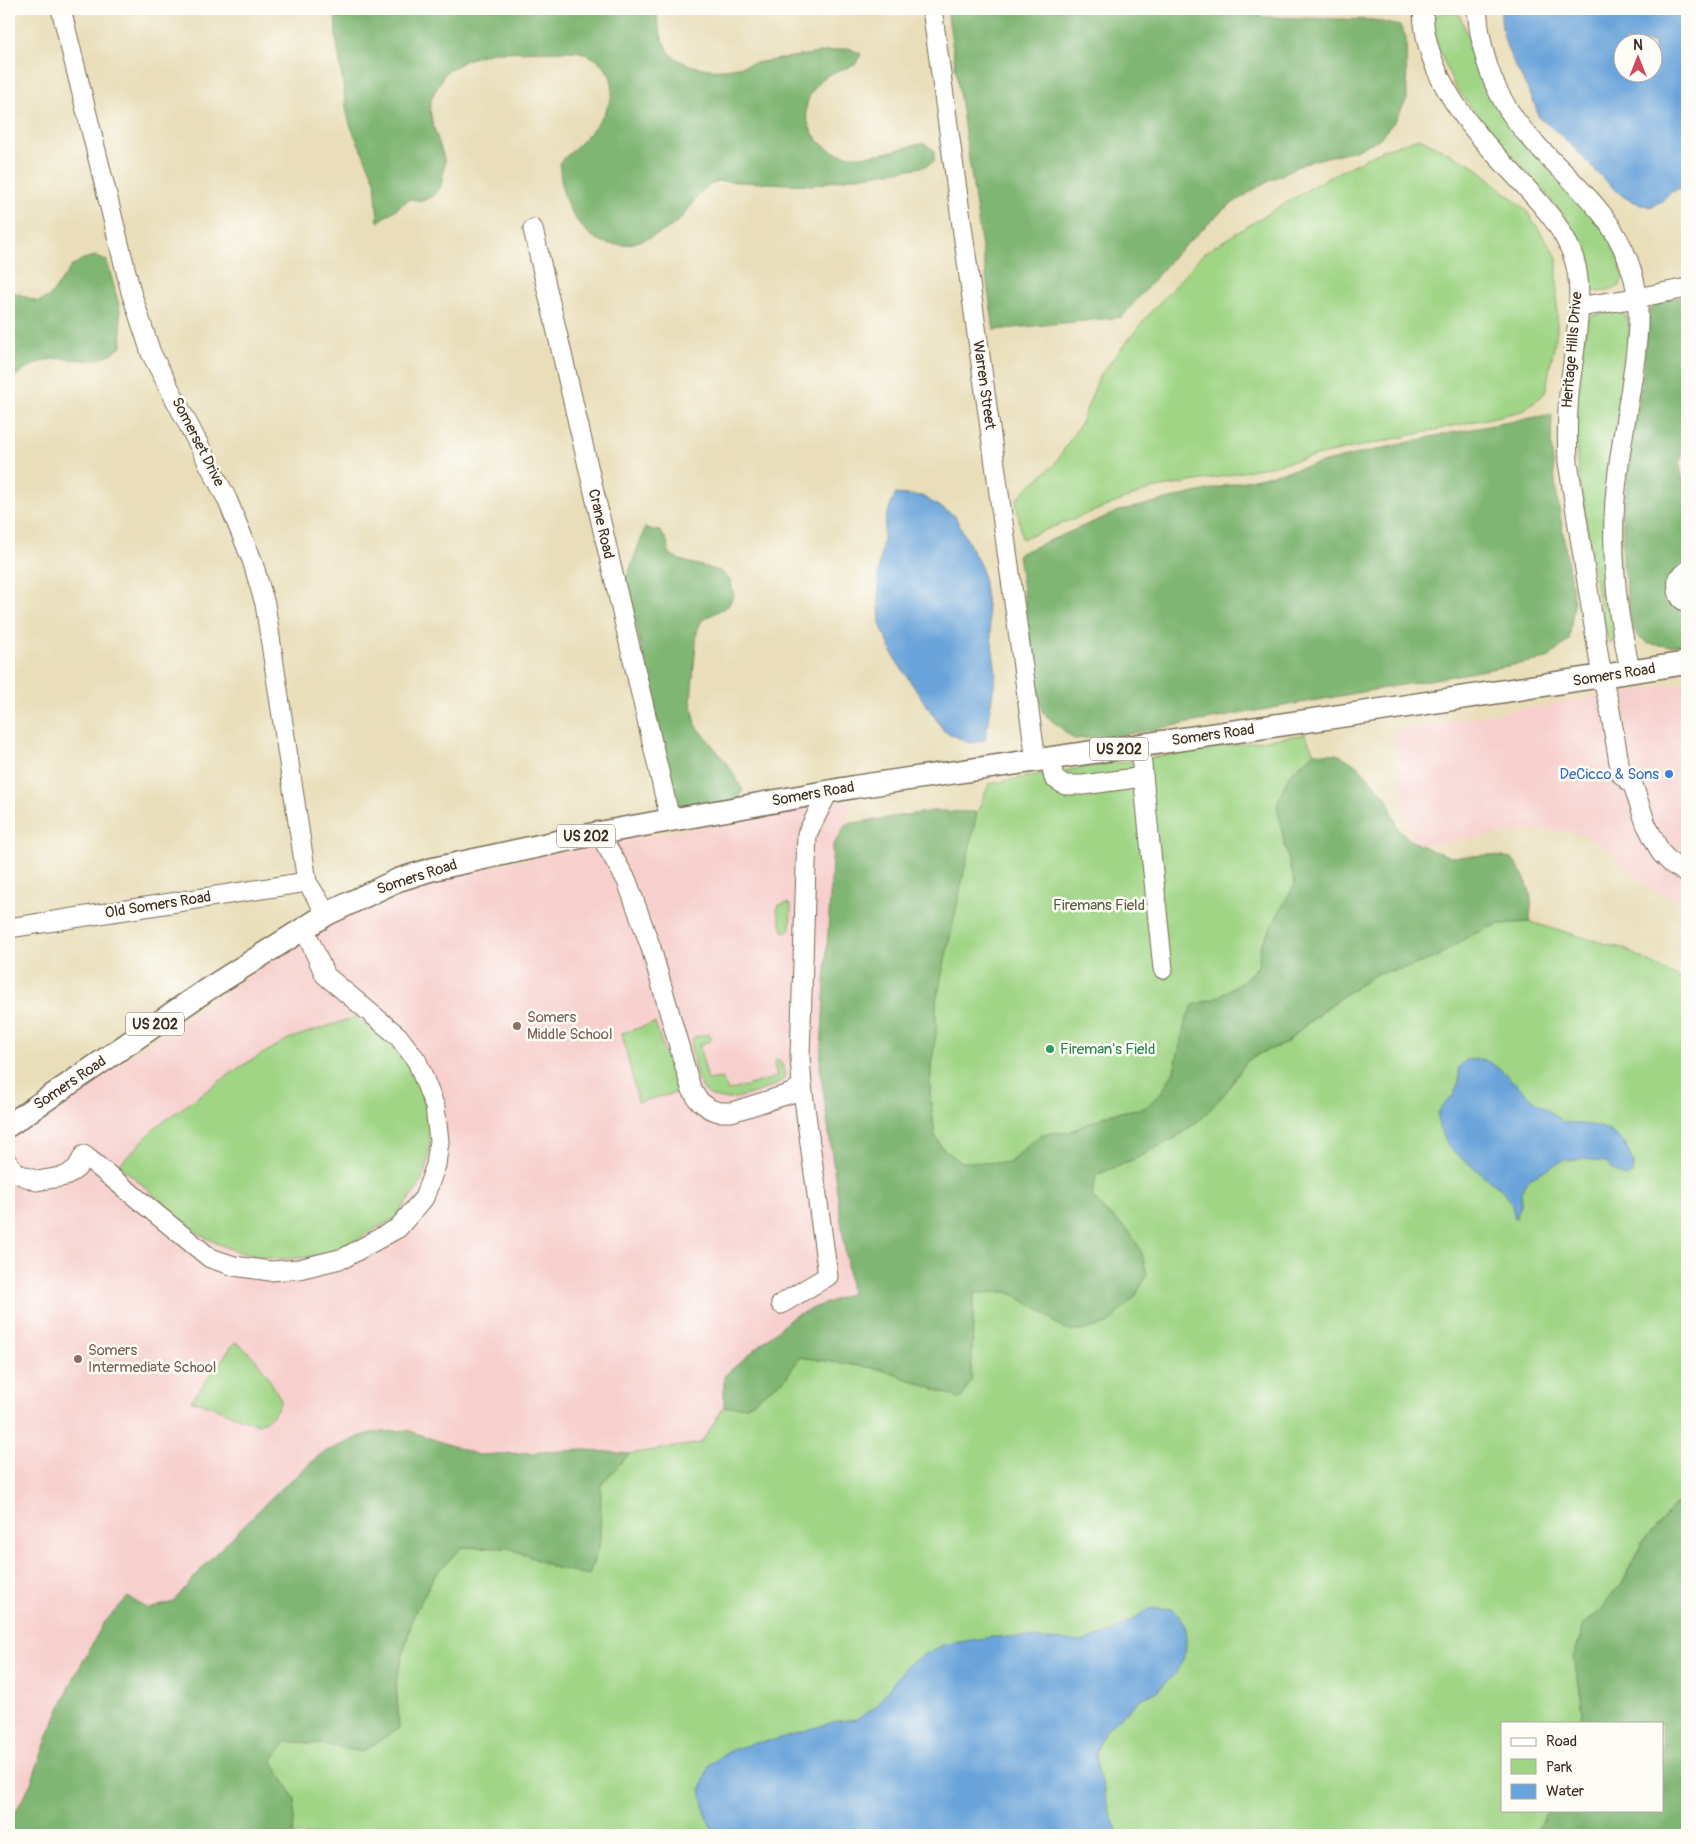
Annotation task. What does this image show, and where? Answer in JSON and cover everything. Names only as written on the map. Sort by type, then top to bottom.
[{"type":"main road","name":"Somers Road","points":[[9,1125],[208,989],[327,914],[398,880],[433,869],[670,819],[828,792],[1687,663]]},
{"type":"street","name":"Somerset Drive","points":[[61,9],[131,292],[151,353],[227,499],[252,560],[265,604],[307,882]]},
{"type":"street","name":"Warren Street","points":[[932,9],[1043,760],[1054,778],[1065,785],[1083,786],[1143,777]]},
{"type":"street","name":"Heritage Hills Drive","points":[[1423,9],[1423,27],[1428,51],[1440,79],[1456,106],[1476,132],[1556,222],[1575,260],[1578,307],[1566,428],[1568,462],[1602,677],[1621,774],[1633,785],[1646,824],[1661,853],[1676,867],[1687,873]]},
{"type":"street","points":[[1477,9],[1479,37],[1496,89],[1512,116],[1532,140],[1596,205],[1612,227],[1625,251],[1632,274],[1637,298],[1638,323],[1615,498],[1613,537],[1619,612],[1630,672]]},
{"type":"street","name":"Crane Road","points":[[533,229],[670,819]]},
{"type":"street","points":[[1578,307],[1687,288]]},
{"type":"street","points":[[1687,570],[1678,579],[1677,592],[1683,601],[1687,603]]},
{"type":"street","points":[[1140,746],[1163,969]]},
{"type":"street","points":[[781,1304],[828,1276],[802,1085],[800,1057],[807,834],[828,792]]},
{"type":"street","points":[[599,833],[628,881],[651,948],[691,1088],[698,1100],[710,1109],[719,1112],[732,1112],[792,1094],[802,1085]]},
{"type":"street","points":[[307,882],[327,914]]},
{"type":"street","name":"Old Somers Road","points":[[9,928],[307,882]]},
{"type":"street","points":[[11,1172],[37,1181],[66,1176],[77,1168],[84,1155],[210,1258],[248,1268],[270,1271],[299,1269],[344,1258],[398,1228],[424,1198],[436,1165],[439,1142],[435,1107],[417,1061],[398,1036],[325,975],[304,928]]},
{"type":"shaded area","points":[[1687,682],[1687,907],[1645,885],[1608,851],[1588,836],[1574,832],[1529,831],[1428,845],[1418,843],[1412,838],[1393,735],[1395,730]]},
{"type":"shaded area","points":[[853,800],[846,824],[833,846],[820,1068],[851,1293],[794,1316],[724,1376],[724,1407],[701,1443],[629,1454],[586,1450],[478,1455],[407,1430],[322,1453],[273,1496],[214,1555],[173,1602],[149,1609],[75,1676],[49,1733],[31,1783],[9,1824],[9,1137],[291,948],[368,901],[461,872],[622,840]]},
{"type":"green space","points":[[335,9],[657,9],[661,34],[669,52],[690,65],[710,69],[740,67],[849,48],[861,54],[855,65],[832,73],[824,78],[815,87],[809,98],[806,108],[807,117],[813,133],[825,147],[840,154],[850,156],[871,155],[923,143],[934,150],[934,162],[923,167],[813,185],[717,181],[704,189],[680,219],[662,232],[646,239],[615,245],[595,238],[578,223],[563,192],[559,163],[590,132],[608,107],[612,93],[611,80],[605,68],[592,57],[575,51],[492,52],[466,60],[445,73],[432,97],[430,109],[432,122],[445,161],[441,186],[433,196],[422,201],[410,199],[378,222],[375,180],[350,125],[347,113],[336,35]]},
{"type":"green space","points":[[947,9],[1242,9],[1263,17],[1373,20],[1400,26],[1406,37],[1407,99],[1395,121],[1378,140],[1355,150],[1304,163],[1258,187],[1224,209],[1176,254],[1122,317],[994,330]]},
{"type":"green space","points":[[1443,12],[1459,14],[1495,101],[1599,222],[1618,253],[1623,278],[1619,287],[1600,292],[1588,289],[1583,260],[1570,224],[1546,193],[1481,120],[1454,85],[1433,35],[1434,17]]},
{"type":"green space","points":[[1419,138],[1473,165],[1526,210],[1557,257],[1557,330],[1545,393],[1522,411],[1219,477],[1151,489],[1022,539],[1016,500],[1054,465],[1081,423],[1100,375],[1151,312],[1205,252],[1327,178],[1382,150]]},
{"type":"green space","points":[[96,256],[107,261],[120,309],[122,346],[104,357],[95,359],[45,360],[29,367],[9,380],[9,290],[38,302],[50,296],[72,266],[83,259]]},
{"type":"green space","points":[[1687,295],[1687,420],[1680,467],[1687,498],[1687,564],[1677,571],[1687,610],[1687,643],[1670,646],[1649,644],[1638,637],[1631,623],[1623,563],[1623,508],[1644,362],[1646,325],[1650,310],[1659,301]]},
{"type":"green space","points":[[1617,310],[1624,314],[1629,324],[1629,337],[1615,642],[1609,643],[1596,586],[1577,461],[1576,403],[1587,321],[1591,316]]},
{"type":"green space","points":[[1552,414],[1551,444],[1556,489],[1574,603],[1569,640],[1547,659],[1116,736],[1074,739],[1043,713],[1036,682],[1018,554],[1119,511],[1435,436]]},
{"type":"green space","points":[[645,528],[660,531],[667,541],[669,553],[680,560],[720,571],[730,580],[734,595],[728,606],[702,620],[697,631],[691,700],[696,725],[728,765],[743,790],[738,801],[677,809],[626,580]]},
{"type":"green space","name":"Firemans Field","points":[[1305,734],[1314,753],[1289,775],[1285,846],[1295,884],[1261,945],[1258,966],[1241,983],[1214,999],[1193,1005],[1174,1071],[1163,1090],[1145,1108],[1113,1113],[1069,1132],[1042,1134],[1009,1163],[961,1162],[942,1148],[935,1136],[930,1096],[931,1065],[936,1034],[936,1002],[977,812],[989,784]]},
{"type":"green space","points":[[1314,753],[1338,754],[1358,766],[1387,798],[1397,827],[1410,840],[1433,851],[1454,857],[1489,855],[1512,858],[1529,888],[1531,912],[1529,922],[1499,924],[1469,936],[1437,957],[1409,967],[1378,973],[1344,995],[1307,1023],[1285,1044],[1263,1052],[1247,1061],[1226,1092],[1204,1116],[1180,1135],[1139,1157],[1096,1175],[1092,1196],[1105,1211],[1128,1230],[1141,1250],[1147,1274],[1135,1297],[1108,1324],[1079,1331],[1064,1330],[1038,1308],[1008,1292],[974,1293],[971,1381],[961,1399],[880,1369],[800,1357],[785,1379],[746,1406],[724,1407],[724,1376],[794,1316],[851,1293],[820,1068],[833,846],[846,824],[933,811],[977,812],[936,1002],[936,1034],[931,1065],[930,1096],[935,1136],[942,1148],[961,1162],[1010,1163],[1042,1134],[1069,1132],[1113,1113],[1145,1108],[1163,1090],[1174,1071],[1186,1019],[1193,1005],[1214,999],[1241,983],[1258,967],[1261,945],[1295,884],[1277,804],[1289,775]]},
{"type":"green space","points":[[787,903],[791,906],[789,932],[783,931],[777,910],[779,905]]},
{"type":"green space","points":[[1529,922],[1625,949],[1683,980],[1687,984],[1687,1496],[1675,1505],[1642,1543],[1622,1583],[1600,1610],[1584,1625],[1574,1656],[1582,1711],[1579,1722],[1501,1722],[1501,1812],[1547,1812],[1534,1835],[293,1835],[295,1799],[272,1761],[286,1741],[322,1744],[399,1728],[396,1681],[413,1616],[434,1576],[462,1547],[509,1548],[556,1568],[600,1542],[601,1484],[629,1454],[701,1443],[724,1407],[747,1406],[785,1379],[800,1357],[880,1369],[961,1399],[971,1381],[974,1293],[1008,1292],[1038,1308],[1064,1330],[1128,1230],[1105,1211],[1092,1196],[1096,1175],[1139,1157],[1180,1135],[1204,1116],[1226,1092],[1247,1061],[1263,1052],[1285,1044],[1344,995],[1378,973],[1409,967],[1437,957],[1469,936],[1499,924]]},
{"type":"green space","points":[[356,1017],[383,1037],[406,1059],[417,1077],[432,1123],[427,1167],[418,1188],[400,1210],[398,1217],[351,1243],[318,1255],[285,1259],[251,1255],[220,1245],[201,1235],[119,1165],[157,1126],[240,1067],[288,1039]]},
{"type":"green space","points":[[655,1023],[677,1090],[676,1093],[638,1102],[622,1033]]},
{"type":"green space","points":[[708,1034],[712,1039],[699,1045],[708,1080],[722,1078],[728,1091],[777,1077],[774,1064],[775,1061],[779,1060],[784,1071],[784,1078],[781,1082],[766,1089],[729,1099],[710,1095],[700,1083],[691,1049],[694,1037]]},
{"type":"green space","points":[[235,1342],[256,1360],[281,1400],[273,1415],[259,1424],[208,1405],[191,1401]]},
{"type":"green space","points":[[407,1430],[478,1455],[586,1450],[629,1454],[601,1484],[600,1542],[589,1575],[556,1568],[509,1548],[462,1547],[434,1576],[413,1616],[396,1681],[399,1728],[362,1752],[322,1744],[287,1741],[272,1761],[295,1799],[293,1835],[9,1835],[9,1824],[31,1783],[49,1733],[75,1676],[103,1624],[128,1597],[149,1609],[173,1602],[214,1555],[273,1496],[322,1453],[369,1433]]},
{"type":"green space","points":[[1687,1496],[1687,1830],[1677,1835],[1534,1835],[1547,1812],[1664,1812],[1664,1722],[1579,1722],[1582,1711],[1574,1656],[1584,1625],[1600,1610],[1622,1583],[1642,1543],[1675,1505]]},
{"type":"water","points":[[1501,9],[1687,9],[1687,185],[1669,193],[1662,201],[1650,207],[1624,197],[1551,126],[1539,118],[1528,90],[1509,53],[1505,40]]},
{"type":"water","points":[[895,494],[922,496],[955,516],[982,569],[996,673],[985,740],[970,743],[944,731],[895,659],[880,624],[878,575],[886,517]]},
{"type":"water","points":[[1483,1059],[1499,1068],[1529,1096],[1563,1122],[1599,1126],[1611,1132],[1625,1143],[1633,1163],[1632,1174],[1626,1177],[1618,1174],[1606,1162],[1585,1159],[1565,1160],[1529,1178],[1521,1194],[1521,1203],[1515,1220],[1512,1205],[1505,1192],[1450,1149],[1439,1127],[1438,1113],[1445,1102],[1453,1096],[1459,1082],[1459,1067],[1466,1060]]},
{"type":"water","points":[[1149,1609],[1173,1609],[1186,1628],[1186,1646],[1183,1660],[1175,1674],[1158,1690],[1140,1700],[1106,1730],[1096,1753],[1098,1774],[1102,1782],[1109,1811],[1119,1835],[715,1835],[706,1816],[701,1789],[709,1765],[731,1750],[774,1740],[837,1721],[857,1719],[875,1707],[906,1666],[946,1644],[992,1637],[1023,1637],[1083,1642],[1110,1633]]},
{"type":"place","name":"DeCicco & Sons","points":[[1669,774]]},
{"type":"place","name":"Somers Middle School","points":[[517,1026]]},
{"type":"place","name":"Fireman's Field","points":[[1050,1049]]},
{"type":"place","name":"Somers Intermediate School","points":[[78,1359]]}]
